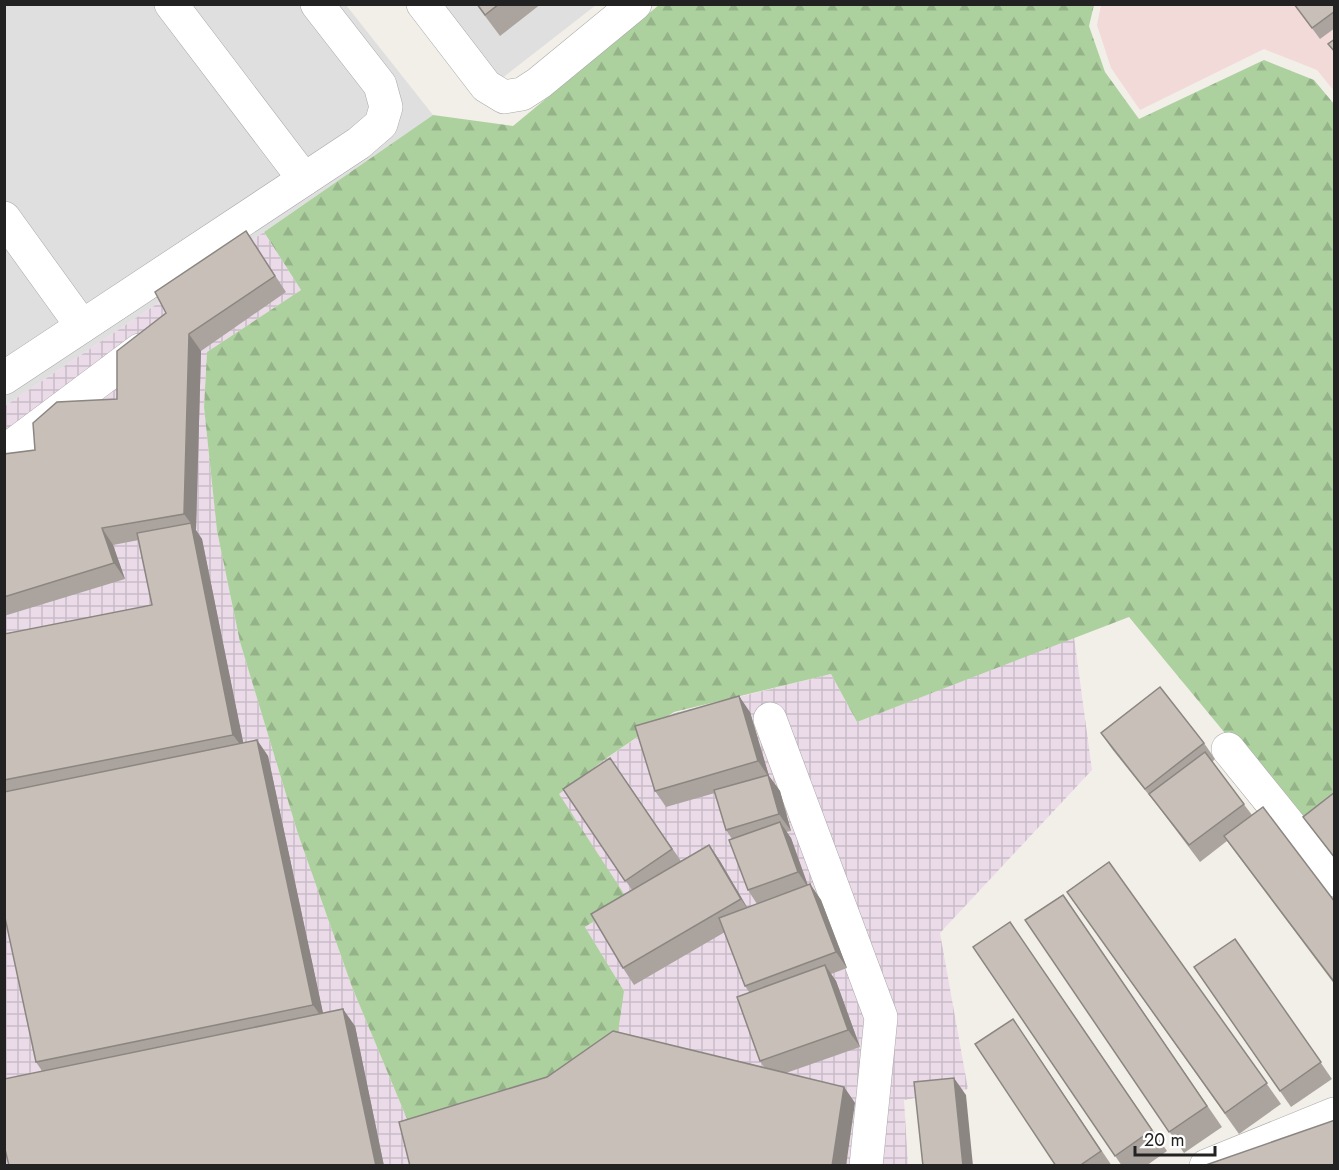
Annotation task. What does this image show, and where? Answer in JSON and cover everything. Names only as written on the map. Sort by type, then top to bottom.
[{"type":"street","points":[[171,4],[304,179]]},
{"type":"street","points":[[4,378],[359,143],[381,124],[386,107],[380,85],[317,4]]},
{"type":"street","points":[[423,4],[486,86],[504,97],[522,94],[539,83],[635,4]]},
{"type":"street","points":[[4,218],[82,326]]},
{"type":"street","points":[[4,452],[140,350]]},
{"type":"street","points":[[770,719],[881,1017],[866,1166]]},
{"type":"street","points":[[1228,749],[1335,880]]},
{"type":"street","points":[[1206,1166],[1335,1114]]},
{"type":"shaded area","points":[[5,5],[346,5],[433,115],[5,406]]},
{"type":"shaded area","points":[[437,5],[596,5],[497,82]]},
{"type":"shaded area","points":[[1101,5],[1334,5],[1334,91],[1317,70],[1264,49],[1140,110],[1111,68],[1097,25]]},
{"type":"shaded area","points":[[264,232],[301,290],[207,352],[204,407],[217,531],[240,642],[298,834],[352,987],[412,1131],[624,991],[585,927],[627,899],[558,794],[674,713],[831,674],[857,722],[1074,637],[1092,770],[940,933],[968,1089],[904,1100],[908,1165],[5,1166],[5,406]]},
{"type":"green space","points":[[659,5],[1094,5],[1089,26],[1105,72],[1139,119],[1264,60],[1314,80],[1334,104],[1334,808],[1305,830],[1129,617],[857,722],[831,674],[674,712],[559,794],[628,900],[585,927],[624,991],[616,1046],[552,1088],[412,1131],[352,987],[298,834],[240,642],[217,531],[204,407],[207,352],[301,290],[264,232],[433,115],[513,126]]},
{"type":"building","points":[[477,4],[499,4],[485,15]]},
{"type":"building","points":[[1294,4],[1335,4],[1335,11],[1312,28]]},
{"type":"building","points":[[1335,39],[1335,52],[1328,44]]},
{"type":"building","points":[[246,231],[275,276],[189,334],[184,514],[102,528],[114,563],[4,597],[4,454],[35,450],[33,423],[57,402],[117,399],[117,351],[166,313],[155,292]]},
{"type":"building","points":[[191,523],[233,735],[4,780],[4,634],[152,605],[137,533]]},
{"type":"building","points":[[1160,687],[1204,743],[1145,789],[1101,733]]},
{"type":"building","points":[[739,696],[758,761],[655,791],[635,726]]},
{"type":"building","points":[[257,740],[313,1005],[36,1062],[4,913],[4,792]]},
{"type":"building","points":[[1205,752],[1244,804],[1189,845],[1149,794]]},
{"type":"building","points":[[610,758],[672,849],[625,881],[563,789]]},
{"type":"building","points":[[768,775],[779,814],[726,830],[714,790]]},
{"type":"building","points":[[1335,792],[1335,858],[1303,817]]},
{"type":"building","points":[[1263,807],[1335,902],[1335,983],[1224,836]]},
{"type":"building","points":[[780,822],[798,872],[748,890],[729,840]]},
{"type":"building","points":[[709,845],[741,899],[623,968],[591,914]]},
{"type":"building","points":[[1109,862],[1267,1083],[1225,1113],[1067,892]]},
{"type":"building","points":[[810,884],[836,952],[745,986],[719,918]]},
{"type":"building","points":[[1063,895],[1207,1106],[1169,1132],[1025,920]]},
{"type":"building","points":[[1010,922],[1152,1130],[1115,1156],[973,947]]},
{"type":"building","points":[[1235,939],[1321,1062],[1280,1091],[1194,967]]},
{"type":"building","points":[[825,965],[848,1030],[760,1061],[737,997]]},
{"type":"building","points":[[343,1009],[376,1166],[9,1166],[4,1145],[4,1079]]},
{"type":"building","points":[[1013,1019],[1101,1151],[1079,1166],[1056,1166],[975,1044]]},
{"type":"building","points":[[613,1031],[844,1087],[832,1166],[410,1166],[399,1122],[547,1077]]},
{"type":"building","points":[[954,1078],[963,1166],[923,1166],[914,1082]]},
{"type":"building","points":[[1335,1120],[1335,1166],[1203,1166]]}]
